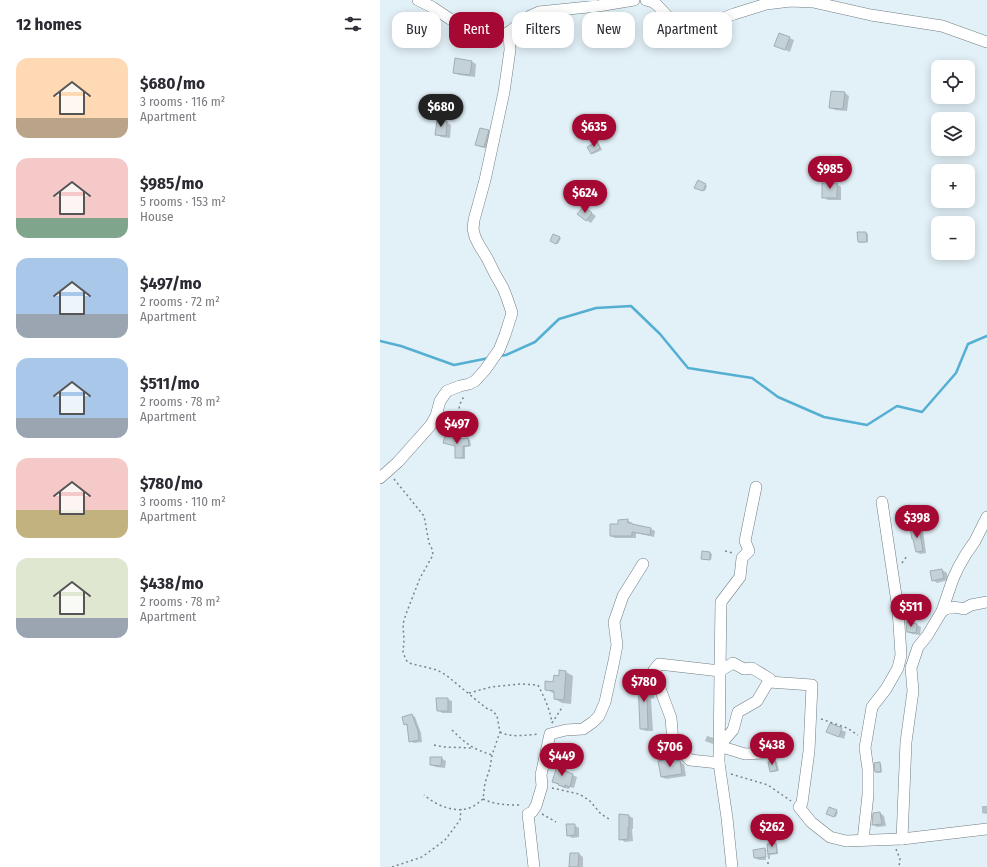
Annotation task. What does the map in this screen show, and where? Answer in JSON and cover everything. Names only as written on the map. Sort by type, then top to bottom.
[{"type":"street","points":[[418,0],[472,30],[490,35],[504,35],[530,16],[539,12],[598,6],[634,0]]},
{"type":"street","points":[[646,0],[657,5],[674,24],[687,30],[703,26],[766,4],[813,1],[871,15],[942,26],[987,42]]},
{"type":"street","points":[[384,475],[398,462],[430,426],[436,416],[440,401],[447,391],[475,381],[499,350],[506,335],[512,313],[503,288],[487,258],[478,245],[473,229],[504,92],[510,50],[509,32]]},
{"type":"street","points":[[732,867],[720,767],[719,746],[721,602],[740,577],[742,558],[749,551],[745,541],[756,487]]},
{"type":"street","points":[[863,840],[868,795],[868,769],[865,748],[872,707],[886,689],[898,668],[902,655],[898,609],[882,502]]},
{"type":"street","points":[[902,839],[906,742],[913,691],[911,668],[918,647],[927,636],[942,611],[958,568],[987,518]]},
{"type":"street","points":[[534,867],[528,814],[536,806],[542,786],[541,776],[551,728],[566,730],[583,729],[599,716],[605,702],[617,645],[614,622],[623,596],[643,564]]},
{"type":"street","points":[[942,611],[946,608],[954,606],[964,609],[971,605],[987,602]]},
{"type":"street","points":[[719,746],[733,730],[738,712],[758,701],[770,679],[752,668],[744,669],[733,663],[720,671],[659,664],[654,670],[671,718],[673,743],[690,760],[720,767]]},
{"type":"street","points":[[769,682],[812,685],[809,750],[802,803],[799,807],[811,822],[830,837],[846,841],[902,839],[987,829]]},
{"type":"street","points":[[719,746],[745,754],[764,753]]},
{"type":"path","points":[[430,426],[449,422],[457,418],[466,385]]},
{"type":"path","points":[[384,475],[424,516],[433,556],[420,578],[406,614],[404,624],[403,652],[406,660],[409,663],[437,670],[446,675],[497,716],[500,732],[492,755],[490,768],[485,783],[483,799],[472,807],[452,810],[424,795]]},
{"type":"path","points":[[468,694],[491,687],[514,684],[538,685],[551,713],[551,728]]},
{"type":"path","points":[[551,728],[563,706]]},
{"type":"path","points":[[810,716],[847,728],[866,740]]},
{"type":"path","points":[[500,732],[503,734],[514,735],[551,728]]},
{"type":"path","points":[[452,730],[474,748],[492,755]]},
{"type":"path","points":[[434,745],[444,747],[474,748]]},
{"type":"path","points":[[720,767],[768,785],[799,807]]},
{"type":"path","points":[[542,786],[579,794],[589,800],[601,814],[609,819]]},
{"type":"path","points":[[483,799],[488,802],[503,805],[522,805],[540,812],[556,822]]},
{"type":"path","points":[[392,867],[422,857],[445,840],[460,820],[461,809]]},
{"type":"path","points":[[889,839],[897,850],[900,859],[898,867]]},
{"type":"path","points":[[768,862],[768,867]]},
{"type":"building","points":[[779,33],[790,37],[785,50],[774,46]]},
{"type":"building","points":[[455,58],[472,61],[470,75],[453,73]]},
{"type":"building","points":[[831,91],[845,92],[843,109],[829,108]]},
{"type":"building","points":[[437,120],[447,121],[446,136],[435,135]]},
{"type":"building","points":[[480,128],[489,130],[484,147],[475,145]]},
{"type":"building","points":[[597,142],[600,148],[591,154],[587,147]]},
{"type":"building","points":[[698,180],[706,184],[703,191],[694,188]]},
{"type":"building","points":[[822,183],[837,183],[837,198],[822,198]]},
{"type":"building","points":[[584,206],[592,213],[586,221],[577,214]]},
{"type":"building","points":[[857,232],[866,232],[867,242],[858,242]]},
{"type":"building","points":[[553,234],[560,237],[556,244],[550,241]]},
{"type":"building","points":[[445,436],[457,439],[468,438],[469,446],[463,446],[463,458],[455,458],[455,446],[443,443]]},
{"type":"building","points":[[910,505],[913,516],[905,518],[902,507]]},
{"type":"building","points":[[628,519],[628,523],[651,528],[650,535],[632,532],[632,536],[610,536],[610,524],[618,524],[618,520]]},
{"type":"building","points":[[919,527],[923,551],[916,552],[910,528]]},
{"type":"building","points":[[702,551],[710,552],[710,560],[701,559]]},
{"type":"building","points":[[942,569],[944,578],[932,581],[930,571]]},
{"type":"building","points":[[906,622],[917,624],[916,633],[907,632]]},
{"type":"building","points":[[559,670],[566,671],[564,700],[554,699],[554,691],[545,690],[545,681],[553,682],[554,675],[559,676]]},
{"type":"building","points":[[650,680],[652,687],[649,687],[650,696],[647,696],[648,729],[640,729],[638,681]]},
{"type":"building","points":[[436,698],[448,698],[448,711],[437,711]]},
{"type":"building","points":[[412,714],[418,731],[419,740],[409,742],[407,724],[404,725],[402,717]]},
{"type":"building","points":[[830,723],[842,728],[839,737],[826,732]]},
{"type":"building","points":[[430,757],[442,757],[441,766],[430,765]]},
{"type":"building","points":[[670,759],[670,762],[680,760],[682,774],[661,777],[658,761]]},
{"type":"building","points":[[775,760],[777,770],[770,772],[768,762]]},
{"type":"building","points":[[880,762],[881,772],[875,772],[874,763]]},
{"type":"building","points":[[557,766],[564,768],[564,771],[573,774],[570,787],[565,785],[565,787],[552,782]]},
{"type":"building","points":[[829,807],[837,810],[834,817],[826,814]]},
{"type":"building","points":[[880,812],[882,824],[872,825],[873,813]]},
{"type":"building","points":[[619,814],[629,815],[628,839],[619,840]]},
{"type":"building","points":[[566,824],[575,824],[575,835],[567,836]]},
{"type":"building","points":[[776,843],[777,853],[768,854],[767,844]]},
{"type":"building","points":[[765,848],[766,857],[754,858],[753,850]]},
{"type":"building","points":[[570,853],[579,853],[578,867],[569,867]]},
{"type":"waterway","points":[[499,356],[506,355],[535,342],[559,319],[596,308],[631,306],[660,334],[688,368],[752,378],[778,397],[824,417],[867,425],[897,406],[922,412],[956,373],[968,344],[987,336]]},
{"type":"waterway","points":[[380,341],[401,346],[454,365],[489,358]]}]
